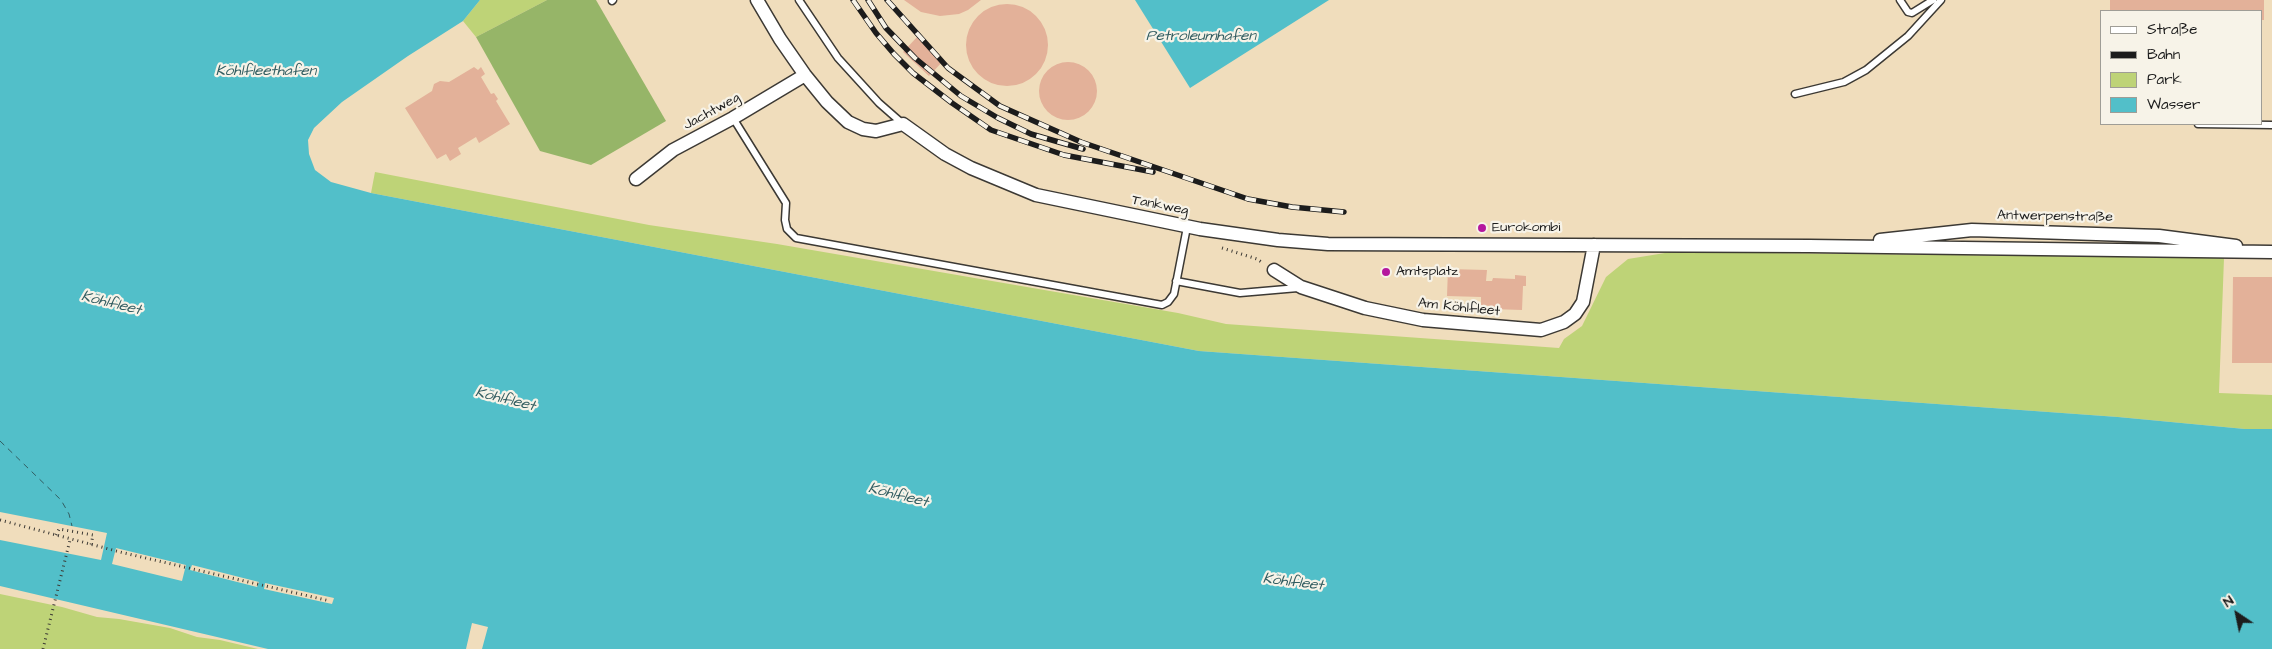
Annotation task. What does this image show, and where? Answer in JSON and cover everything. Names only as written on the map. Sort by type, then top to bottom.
[{"type":"street","points":[[757,0],[780,39],[805,75],[827,102],[848,122],[863,129],[876,131],[904,124]]},
{"type":"street","name":"Jachtweg","points":[[636,179],[673,150],[733,118],[805,75]]},
{"type":"street","name":"Tankweg","points":[[904,124],[945,154],[971,168],[1036,195],[1187,227],[1304,243],[1594,245]]},
{"type":"street","name":"Antwerpenstraße","points":[[1841,246],[1972,230],[2159,236],[2221,243],[2270,252]]},
{"type":"street","name":"Antwerpenstraße","points":[[1594,245],[1841,246],[2270,252]]},
{"type":"street","name":"Am Köhlfleet","points":[[1274,270],[1301,287],[1346,303],[1423,320],[1541,330],[1564,322],[1575,314],[1583,302],[1594,245]]},
{"type":"lane","name":"Tankweg","points":[[799,0],[838,58],[880,103],[904,124]]},
{"type":"lane","points":[[1900,0],[1908,12],[1912,13],[1933,0]]},
{"type":"lane","points":[[1795,94],[1844,82],[1866,70],[1908,36],[1941,0]]},
{"type":"lane","points":[[733,118],[786,203],[785,220],[787,228],[796,238],[1153,305],[1162,305],[1168,302],[1174,294],[1187,227]]},
{"type":"lane","points":[[1176,282],[1240,294],[1301,287]]},
{"type":"path","points":[[1216,246],[1257,259],[1274,270]]},
{"type":"path","points":[[0,520],[101,548],[330,601]]},
{"type":"path","points":[[56,535],[59,529],[72,529],[93,535],[91,545]]},
{"type":"path","points":[[43,649],[70,540]]},
{"type":"green space","points":[[480,0],[547,0],[476,37],[463,21]]},
{"type":"green space","points":[[547,0],[596,0],[666,121],[591,165],[540,151],[476,37]]},
{"type":"green space","points":[[375,172],[649,225],[777,244],[1178,313],[1226,324],[1559,348],[1564,339],[1582,326],[1606,277],[1628,259],[1671,252],[2224,258],[2219,393],[2272,395],[2272,429],[2245,429],[2118,417],[1199,351],[371,193]]},
{"type":"green space","points":[[0,594],[62,607],[97,617],[170,628],[197,637],[258,649],[0,649]]},
{"type":"water","points":[[0,0],[480,0],[463,21],[408,56],[342,102],[314,128],[308,140],[309,154],[315,170],[331,182],[371,193],[1199,351],[2118,417],[2245,429],[2272,429],[2272,649],[268,649],[0,586]]},
{"type":"water","name":"Petroleumhafen","points":[[1135,0],[1329,0],[1190,88]]},
{"type":"pier","points":[[0,512],[107,533],[101,560],[0,540]]},
{"type":"pier","points":[[116,548],[186,565],[182,581],[112,564]]},
{"type":"pier","points":[[192,565],[259,582],[257,587],[190,570]]},
{"type":"pier","points":[[265,583],[334,598],[332,604],[264,589]]},
{"type":"pier","points":[[472,623],[488,627],[482,649],[466,649]]},
{"type":"building","points":[[904,0],[981,0],[959,14],[940,16],[921,12]]},
{"type":"building","points":[[2110,0],[2264,0],[2264,20],[2262,20],[2262,10],[2110,10]]},
{"type":"building","points":[[1007,4],[1023,7],[1036,16],[1045,29],[1048,45],[1045,61],[1036,74],[1023,83],[1007,86],[991,83],[978,74],[969,61],[966,45],[969,29],[978,16],[991,7]]},
{"type":"building","points":[[918,36],[944,60],[929,76],[903,52]]},
{"type":"building","points":[[1062,62],[1074,62],[1089,70],[1097,85],[1097,97],[1089,112],[1074,120],[1062,120],[1047,112],[1039,97],[1039,85],[1047,70]]},
{"type":"building","points":[[474,67],[478,70],[481,67],[485,74],[481,77],[491,94],[494,93],[498,99],[496,101],[510,124],[479,143],[476,137],[458,148],[461,154],[450,161],[446,154],[437,159],[405,108],[432,91],[434,84],[440,81],[449,82]]},
{"type":"building","points":[[1448,269],[1487,270],[1486,281],[1492,281],[1493,278],[1515,279],[1515,275],[1526,276],[1526,286],[1523,286],[1522,310],[1491,309],[1491,306],[1481,305],[1481,297],[1447,296]]},
{"type":"building","points":[[2233,277],[2272,277],[2272,363],[2232,363]]},
{"type":"ferry route","points":[[0,441],[61,500],[69,514],[72,526]]},
{"type":"railway","points":[[853,0],[876,33],[913,73],[991,130],[1064,155],[1153,172]]},
{"type":"railway","points":[[868,0],[886,28],[915,58],[961,96],[998,118],[1031,134],[1083,149]]},
{"type":"railway","points":[[887,0],[948,68],[1000,106],[1081,142],[1248,199],[1292,207],[1344,212]]},
{"type":"place","name":"Eurokombi","points":[[1482,228]]},
{"type":"place","name":"Amtsplatz","points":[[1386,272]]},
{"type":"water label","name":"Köhlfleethafen","points":[[266,72]]},
{"type":"water label","name":"Köhlfleet","points":[[111,304]]},
{"type":"water label","name":"Köhlfleet","points":[[505,400]]},
{"type":"water label","name":"Köhlfleet","points":[[898,496]]},
{"type":"water label","name":"Köhlfleet","points":[[1293,583]]}]
